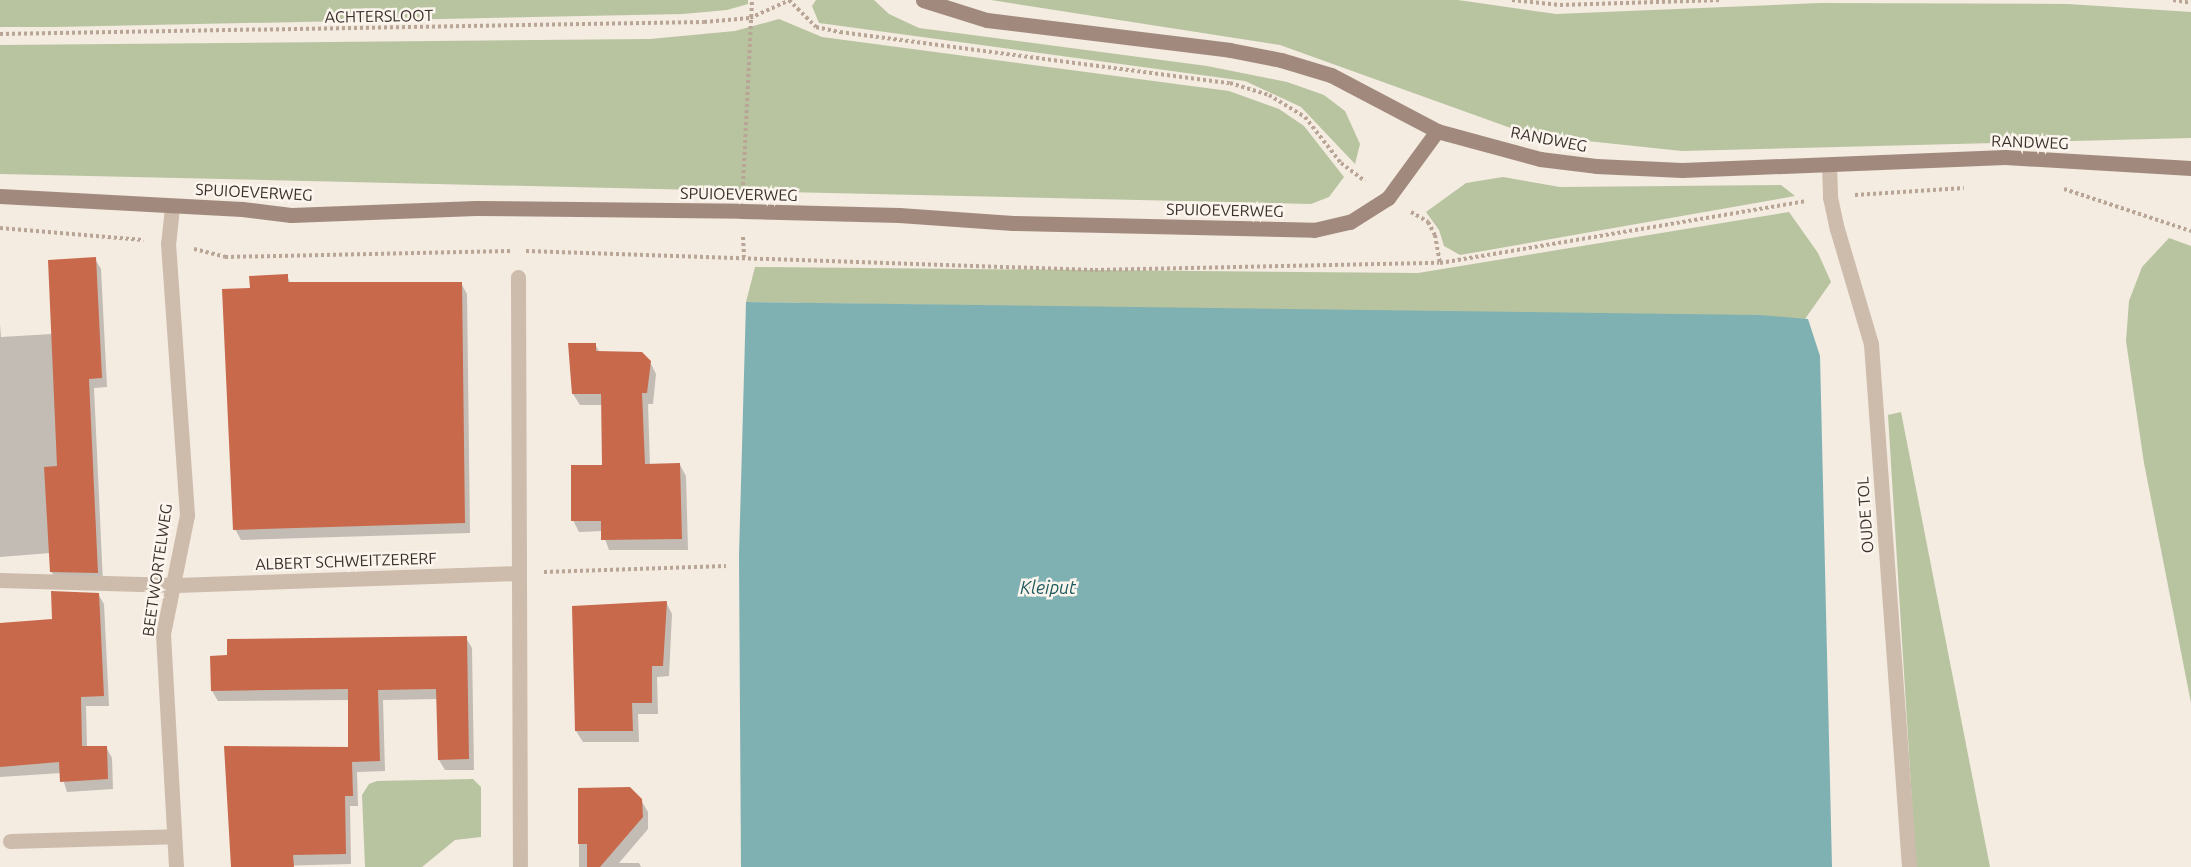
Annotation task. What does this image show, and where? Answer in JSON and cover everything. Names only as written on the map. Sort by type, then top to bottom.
[{"type":"street","name":"RANDWEG","points":[[923,0],[987,20],[1230,50],[1281,60],[1331,75],[1437,131],[1540,159],[1596,166],[1682,170],[2005,157],[2191,168]]},
{"type":"street","name":"SPUIOEVERWEG","points":[[0,196],[242,209],[291,215],[476,208],[742,211],[1314,230],[1350,222],[1388,198],[1437,131]]},
{"type":"street","name":"OUDE TOL","points":[[1829,165],[1830,197],[1837,229],[1871,344],[1909,867]]},
{"type":"street","name":"BEETWORTELWEG","points":[[172,207],[168,243],[187,515],[176,585],[163,634],[176,867]]},
{"type":"street","points":[[518,277],[520,867]]},
{"type":"street","name":"ALBERT SCHWEITZERERF","points":[[0,580],[176,585],[519,573]]},
{"type":"street","points":[[10,842],[174,836]]},
{"type":"path","points":[[745,139],[752,0]]},
{"type":"path","name":"ACHTERSLOOT","points":[[0,34],[750,18],[790,0]]},
{"type":"path","points":[[1512,0],[1560,5],[1722,0]]},
{"type":"path","points":[[2173,0],[2191,3]]},
{"type":"path","points":[[0,228],[168,243],[225,257],[516,251],[1095,270],[1440,263]]},
{"type":"path","points":[[519,573],[726,566]]},
{"type":"green space","points":[[0,0],[748,0],[748,4],[727,10],[683,14],[0,27]]},
{"type":"green space","points":[[816,0],[874,0],[889,14],[919,28],[1207,66],[1287,82],[1324,95],[1345,111],[1360,144],[1355,164],[1301,107],[1245,81],[819,23],[812,6]]},
{"type":"green space","points":[[991,0],[1458,0],[1556,14],[1820,3],[2068,4],[2191,12],[2191,138],[1682,151],[1530,135],[1280,45]]},
{"type":"green space","points":[[779,19],[822,37],[1229,91],[1279,109],[1304,126],[1344,177],[1329,197],[1311,204],[0,174],[0,45],[650,39],[735,31]]},
{"type":"green space","points":[[1503,177],[1560,187],[1781,185],[1795,196],[1460,255],[1444,246],[1439,230],[1426,212],[1466,183]]},
{"type":"green space","points":[[1789,212],[1818,253],[1831,282],[1805,319],[746,302],[755,267],[1418,273]]},
{"type":"green space","points":[[2169,238],[2191,246],[2191,703],[2144,463],[2126,341],[2129,301],[2142,267]]},
{"type":"green space","points":[[1901,412],[1990,867],[1916,867],[1888,415]]},
{"type":"green space","points":[[473,779],[481,787],[481,837],[455,840],[422,867],[365,867],[362,795],[369,784],[377,781]]},
{"type":"water","name":"Kleiput","points":[[746,302],[1759,315],[1808,319],[1820,356],[1832,867],[741,867],[739,556]]},
{"type":"building","points":[[96,257],[102,378],[89,379],[98,573],[50,572],[44,467],[57,466],[48,260]]},
{"type":"building","points":[[288,274],[288,282],[462,282],[465,523],[233,530],[222,289],[250,288],[249,276]]},
{"type":"building","points":[[568,343],[596,343],[596,351],[642,352],[651,361],[647,393],[642,393],[645,464],[680,463],[682,539],[601,540],[601,521],[571,521],[571,465],[602,465],[601,394],[572,394]]},
{"type":"building","points":[[51,591],[99,593],[104,696],[81,697],[82,746],[107,746],[108,779],[60,782],[59,762],[0,767],[0,623],[52,619]]},
{"type":"building","points":[[667,601],[663,666],[652,666],[652,703],[632,703],[633,731],[575,731],[572,606]]},
{"type":"building","points":[[467,636],[469,759],[438,760],[436,689],[378,690],[380,761],[352,762],[353,796],[345,796],[346,854],[293,855],[294,867],[231,867],[224,746],[348,747],[348,689],[211,691],[210,656],[227,655],[227,639]]},
{"type":"building","points":[[630,787],[642,799],[643,817],[600,867],[587,867],[587,844],[578,844],[578,788]]}]
